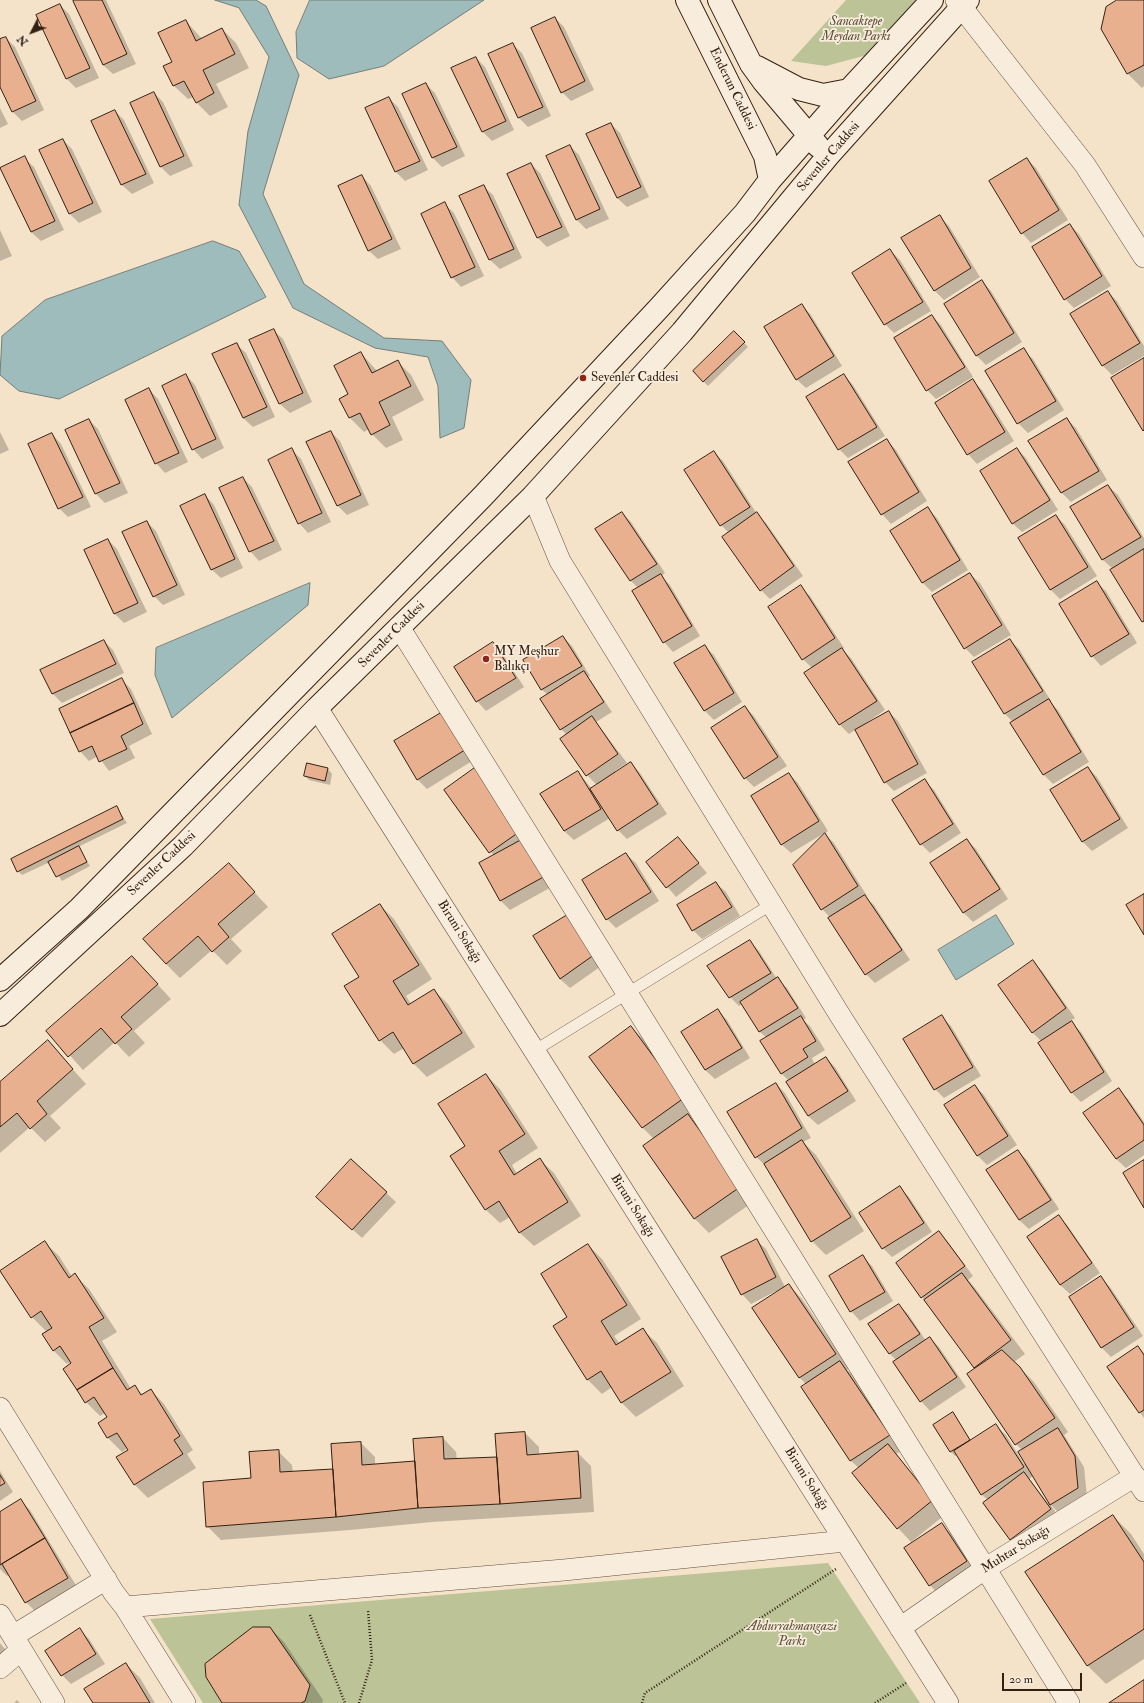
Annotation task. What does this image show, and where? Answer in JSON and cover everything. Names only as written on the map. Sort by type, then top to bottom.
[{"type":"main road","name":"Enderun Caddesi","points":[[687,0],[765,156],[770,180]]},
{"type":"main road","points":[[719,0],[751,64],[808,136],[828,156]]},
{"type":"main road","name":"Sevenler Caddesi","points":[[0,980],[79,909],[483,496],[659,308],[745,213],[770,180],[808,136],[932,0]]},
{"type":"main road","name":"Sevenler Caddesi","points":[[0,1015],[183,846],[317,708],[533,496],[682,332],[828,156],[962,2]]},
{"type":"main road","points":[[751,64],[799,89],[823,95],[849,90]]},
{"type":"street","points":[[962,2],[1085,165],[1144,256]]},
{"type":"street","points":[[533,496],[560,561],[841,1017],[1139,1483]]},
{"type":"street","points":[[399,628],[1069,1703]]},
{"type":"street","name":"Biruni Sokağı","points":[[317,708],[948,1703]]},
{"type":"street","points":[[0,1408],[185,1703]]},
{"type":"street","name":"Muhtar Sokağı","points":[[900,1628],[986,1568],[1139,1483]]},
{"type":"street","points":[[125,1607],[564,1570],[850,1549]]},
{"type":"street","points":[[0,1668],[17,1643],[106,1578]]},
{"type":"street","points":[[0,1615],[54,1703]]},
{"type":"lane","points":[[534,1051],[772,904]]},
{"type":"path","points":[[642,1703],[645,1693],[850,1549]]},
{"type":"path","points":[[359,1703],[372,1660],[366,1587]]},
{"type":"path","points":[[301,1592],[345,1703]]},
{"type":"path","points":[[875,1703],[926,1670]]},
{"type":"green space","name":"Sancaktepe Meydan Parkı","points":[[846,0],[916,0],[871,54],[826,66],[791,61]]},
{"type":"green space","name":"Abdurrahmangazi Parkı","points":[[828,1563],[920,1703],[203,1703],[150,1619]]},
{"type":"water","points":[[215,0],[256,0],[266,6],[299,75],[263,194],[304,284],[384,338],[442,341],[471,380],[464,428],[440,438],[438,386],[428,357],[375,348],[293,308],[239,205],[248,131],[269,57],[239,8]]},
{"type":"water","points":[[310,0],[484,0],[384,66],[329,79],[297,58],[296,32]]},
{"type":"water","points":[[213,241],[239,251],[266,297],[59,399],[19,391],[0,375],[2,336],[45,300]]},
{"type":"water","points":[[310,583],[308,605],[172,718],[155,675],[156,648]]},
{"type":"water","points":[[996,915],[1014,944],[956,980],[938,950]]},
{"type":"building","points":[[102,0],[127,54],[103,65],[73,1]]},
{"type":"building","points":[[1117,0],[1144,0],[1144,65],[1127,74],[1101,29],[1106,7]]},
{"type":"building","points":[[60,4],[90,68],[66,79],[36,15]]},
{"type":"building","points":[[555,17],[585,81],[561,93],[531,28]]},
{"type":"building","points":[[186,20],[196,41],[222,28],[235,54],[203,70],[214,93],[196,103],[184,81],[173,86],[163,66],[172,62],[158,33]]},
{"type":"building","points":[[6,37],[36,101],[12,112],[0,87],[0,39]]},
{"type":"building","points":[[513,43],[543,107],[518,118],[488,54]]},
{"type":"building","points":[[476,57],[506,121],[482,132],[451,68]]},
{"type":"building","points":[[426,83],[457,147],[432,158],[402,94]]},
{"type":"building","points":[[154,92],[184,156],[160,167],[130,103]]},
{"type":"building","points":[[389,97],[420,161],[395,172],[365,108]]},
{"type":"building","points":[[115,110],[146,174],[121,185],[91,121]]},
{"type":"building","points":[[611,123],[641,187],[617,198],[586,134]]},
{"type":"building","points":[[63,139],[93,203],[69,214],[39,150]]},
{"type":"building","points":[[570,145],[600,209],[576,220],[546,156]]},
{"type":"building","points":[[25,156],[55,221],[31,232],[0,168]]},
{"type":"building","points":[[1027,158],[1059,210],[1021,234],[989,181]]},
{"type":"building","points":[[531,163],[562,227],[537,238],[507,174]]},
{"type":"building","points":[[362,175],[392,239],[368,251],[338,186]]},
{"type":"building","points":[[484,185],[514,249],[489,260],[459,196]]},
{"type":"building","points":[[445,202],[475,267],[451,278],[421,214]]},
{"type":"building","points":[[940,215],[971,268],[934,291],[901,238]]},
{"type":"building","points":[[1070,224],[1102,276],[1064,300],[1032,247]]},
{"type":"building","points":[[890,249],[923,302],[884,325],[852,273]]},
{"type":"building","points":[[982,280],[1014,333],[976,356],[944,304]]},
{"type":"building","points":[[1108,291],[1140,343],[1102,366],[1070,314]]},
{"type":"building","points":[[802,304],[834,356],[796,380],[764,327]]},
{"type":"building","points":[[932,315],[965,367],[926,391],[894,338]]},
{"type":"building","points":[[274,329],[303,393],[279,404],[249,340]]},
{"type":"building","points":[[734,331],[745,342],[703,382],[693,371]]},
{"type":"building","points":[[237,343],[267,407],[243,418],[212,354]]},
{"type":"building","points":[[1024,348],[1056,401],[1017,424],[985,371]]},
{"type":"building","points":[[361,352],[372,373],[398,360],[411,386],[379,402],[390,425],[371,435],[360,413],[349,418],[339,399],[348,394],[334,366]]},
{"type":"building","points":[[1144,358],[1144,430],[1143,431],[1111,378]]},
{"type":"building","points":[[186,374],[216,439],[192,450],[162,386]]},
{"type":"building","points":[[844,374],[877,427],[838,450],[806,397]]},
{"type":"building","points":[[973,379],[1005,432],[967,455],[935,403]]},
{"type":"building","points":[[149,388],[179,453],[155,464],[125,400]]},
{"type":"building","points":[[1067,418],[1099,471],[1061,493],[1028,441]]},
{"type":"building","points":[[89,419],[120,483],[95,494],[65,430]]},
{"type":"building","points":[[331,431],[361,495],[337,506],[306,442]]},
{"type":"building","points":[[52,433],[83,497],[58,509],[28,444]]},
{"type":"building","points":[[887,439],[919,492],[881,515],[848,462]]},
{"type":"building","points":[[292,448],[322,513],[298,524],[268,460]]},
{"type":"building","points":[[1017,448],[1050,500],[1012,524],[980,471]]},
{"type":"building","points":[[714,451],[750,507],[720,526],[684,470]]},
{"type":"building","points":[[243,477],[274,541],[249,552],[219,488]]},
{"type":"building","points":[[1108,485],[1141,537],[1102,560],[1070,507]]},
{"type":"building","points":[[205,494],[235,559],[211,570],[180,506]]},
{"type":"building","points":[[928,507],[960,560],[922,583],[890,531]]},
{"type":"building","points":[[622,512],[657,564],[630,581],[595,529]]},
{"type":"building","points":[[757,512],[794,566],[760,591],[722,537]]},
{"type":"building","points":[[1056,515],[1088,567],[1050,590],[1018,538]]},
{"type":"building","points":[[147,521],[177,585],[153,597],[122,532]]},
{"type":"building","points":[[108,539],[138,603],[114,614],[84,550]]},
{"type":"building","points":[[1144,549],[1144,621],[1142,622],[1110,570]]},
{"type":"building","points":[[970,573],[1002,625],[964,649],[932,596]]},
{"type":"building","points":[[661,574],[692,626],[663,643],[632,591]]},
{"type":"building","points":[[1097,581],[1129,634],[1091,657],[1059,604]]},
{"type":"building","points":[[801,585],[835,638],[802,660],[768,607]]},
{"type":"building","points":[[563,636],[582,666],[541,690],[523,660]]},
{"type":"building","points":[[1010,639],[1043,691],[1004,714],[972,662]]},
{"type":"building","points":[[104,640],[116,664],[52,694],[40,670]]},
{"type":"building","points":[[493,642],[516,678],[476,702],[454,667]]},
{"type":"building","points":[[705,645],[734,693],[704,711],[674,663]]},
{"type":"building","points":[[842,648],[877,701],[839,725],[804,673]]},
{"type":"building","points":[[584,671],[604,702],[560,730],[540,699]]},
{"type":"building","points":[[122,678],[134,703],[70,733],[59,709]]},
{"type":"building","points":[[1049,699],[1081,752],[1043,775],[1010,723]]},
{"type":"building","points":[[134,703],[143,724],[121,736],[127,749],[99,762],[92,746],[79,752],[70,733]]},
{"type":"building","points":[[745,706],[778,757],[744,779],[711,728]]},
{"type":"building","points":[[446,710],[468,748],[417,780],[394,741]]},
{"type":"building","points":[[889,711],[918,764],[884,783],[855,730]]},
{"type":"building","points":[[592,716],[618,754],[586,776],[560,739]]},
{"type":"building","points":[[631,762],[658,804],[617,831],[590,789]]},
{"type":"building","points":[[307,763],[328,768],[325,781],[304,776]]},
{"type":"building","points":[[476,767],[522,830],[489,853],[444,790]]},
{"type":"building","points":[[1088,767],[1120,819],[1082,842],[1050,790]]},
{"type":"building","points":[[578,771],[601,809],[564,831],[540,794]]},
{"type":"building","points":[[789,773],[819,821],[781,845],[751,796]]},
{"type":"building","points":[[925,779],[953,824],[920,845],[892,800]]},
{"type":"building","points":[[117,806],[123,819],[17,872],[11,859]]},
{"type":"building","points":[[825,833],[858,886],[821,910],[793,865]]},
{"type":"building","points":[[678,837],[699,863],[666,888],[646,862]]},
{"type":"building","points":[[525,838],[547,875],[500,901],[479,863]]},
{"type":"building","points":[[967,839],[1000,889],[963,913],[930,863]]},
{"type":"building","points":[[79,846],[87,862],[56,877],[48,862]]},
{"type":"building","points":[[626,853],[651,892],[606,920],[582,880]]},
{"type":"building","points":[[229,863],[255,892],[218,924],[229,937],[212,952],[198,936],[166,964],[143,939]]},
{"type":"building","points":[[716,882],[732,907],[692,931],[677,905]]},
{"type":"building","points":[[1144,894],[1144,935],[1126,905]]},
{"type":"building","points":[[865,895],[902,950],[865,975],[828,918]]},
{"type":"building","points":[[380,904],[419,965],[393,981],[408,1005],[434,989],[462,1033],[413,1064],[393,1032],[379,1041],[344,986],[359,977],[332,934]]},
{"type":"building","points":[[574,911],[598,952],[560,979],[533,936]]},
{"type":"building","points":[[750,940],[771,973],[729,998],[707,966]]},
{"type":"building","points":[[132,956],[158,984],[121,1017],[132,1029],[115,1044],[101,1028],[68,1057],[46,1031]]},
{"type":"building","points":[[1033,960],[1066,1008],[1032,1033],[998,985]]},
{"type":"building","points":[[778,977],[798,1008],[759,1032],[740,1002]]},
{"type":"building","points":[[718,1009],[742,1048],[705,1070],[681,1032]]},
{"type":"building","points":[[942,1015],[973,1067],[934,1090],[903,1039]]},
{"type":"building","points":[[801,1016],[816,1041],[803,1049],[808,1057],[781,1074],[760,1041]]},
{"type":"building","points":[[1072,1021],[1104,1072],[1071,1093],[1038,1043]]},
{"type":"building","points":[[631,1026],[684,1098],[642,1128],[589,1057]]},
{"type":"building","points":[[48,1040],[73,1069],[37,1101],[47,1114],[30,1129],[17,1113],[0,1127],[0,1082]]},
{"type":"building","points":[[826,1057],[848,1091],[808,1116],[786,1082]]},
{"type":"building","points":[[486,1074],[525,1134],[499,1151],[514,1175],[540,1158],[568,1202],[519,1233],[499,1201],[485,1210],[450,1156],[465,1146],[438,1104]]},
{"type":"building","points":[[776,1083],[802,1128],[755,1158],[727,1112]]},
{"type":"building","points":[[975,1085],[1008,1136],[977,1156],[944,1105]]},
{"type":"building","points":[[1119,1088],[1144,1125],[1144,1140],[1116,1159],[1083,1113]]},
{"type":"building","points":[[688,1114],[740,1187],[694,1219],[643,1146]]},
{"type":"building","points":[[802,1140],[851,1217],[811,1242],[764,1164]]},
{"type":"building","points":[[1018,1150],[1051,1200],[1019,1220],[986,1170]]},
{"type":"building","points":[[351,1159],[387,1192],[352,1230],[316,1197]]},
{"type":"building","points":[[1144,1160],[1144,1208],[1123,1173]]},
{"type":"building","points":[[900,1186],[924,1223],[882,1249],[859,1213]]},
{"type":"building","points":[[1059,1215],[1092,1263],[1060,1285],[1027,1237]]},
{"type":"building","points":[[939,1231],[965,1266],[921,1298],[896,1263]]},
{"type":"building","points":[[757,1239],[776,1277],[741,1295],[721,1257]]},
{"type":"building","points":[[45,1241],[69,1278],[75,1273],[104,1318],[89,1327],[113,1368],[77,1390],[63,1369],[71,1363],[60,1346],[53,1351],[42,1334],[52,1328],[41,1311],[31,1318],[0,1271]]},
{"type":"building","points":[[588,1244],[627,1305],[601,1321],[616,1345],[643,1328],[671,1372],[621,1403],[601,1371],[587,1380],[553,1326],[567,1317],[541,1274]]},
{"type":"building","points":[[863,1255],[885,1292],[850,1312],[829,1276]]},
{"type":"building","points":[[962,1273],[1011,1340],[974,1368],[924,1300]]},
{"type":"building","points":[[1101,1276],[1134,1327],[1101,1348],[1069,1297]]},
{"type":"building","points":[[789,1284],[836,1354],[799,1378],[752,1308]]},
{"type":"building","points":[[899,1304],[920,1334],[889,1354],[868,1324]]},
{"type":"building","points":[[930,1337],[957,1377],[920,1402],[893,1362]]},
{"type":"building","points":[[1138,1346],[1144,1355],[1144,1410],[1139,1413],[1107,1367]]},
{"type":"building","points":[[1002,1350],[1020,1367],[1055,1418],[1015,1445],[967,1374]]},
{"type":"building","points":[[840,1361],[890,1435],[850,1461],[801,1387]]},
{"type":"building","points":[[113,1368],[127,1390],[135,1385],[141,1395],[151,1389],[180,1436],[174,1440],[183,1454],[134,1485],[116,1457],[128,1450],[117,1433],[107,1438],[98,1423],[107,1417],[94,1397],[85,1403],[77,1390]]},
{"type":"building","points":[[953,1412],[970,1440],[950,1452],[933,1425]]},
{"type":"building","points":[[996,1424],[1024,1467],[981,1495],[954,1451]]},
{"type":"building","points":[[1058,1428],[1075,1456],[1078,1488],[1050,1505],[1018,1452]]},
{"type":"building","points":[[525,1432],[527,1455],[578,1451],[581,1498],[500,1504],[495,1434]]},
{"type":"building","points":[[443,1437],[444,1459],[497,1457],[500,1504],[418,1508],[413,1439]]},
{"type":"building","points":[[361,1442],[362,1465],[415,1461],[418,1508],[336,1517],[331,1444]]},
{"type":"building","points":[[888,1444],[933,1500],[897,1529],[852,1473]]},
{"type":"building","points":[[279,1450],[280,1472],[333,1469],[336,1517],[206,1527],[203,1482],[251,1478],[249,1452]]},
{"type":"building","points":[[1024,1472],[1051,1509],[1010,1540],[983,1503]]},
{"type":"building","points":[[0,1475],[5,1483],[0,1486]]},
{"type":"building","points":[[21,1499],[45,1538],[0,1565],[0,1512]]},
{"type":"building","points":[[1113,1515],[1144,1562],[1144,1629],[1087,1666],[1025,1572]]},
{"type":"building","points":[[942,1523],[967,1561],[929,1586],[904,1548]]},
{"type":"building","points":[[45,1538],[68,1578],[25,1603],[2,1564]]},
{"type":"building","points":[[253,1627],[270,1627],[310,1685],[305,1701],[301,1703],[222,1703],[206,1677],[205,1664]]},
{"type":"building","points":[[80,1628],[96,1654],[61,1676],[45,1651]]},
{"type":"building","points":[[126,1663],[150,1703],[93,1703],[84,1689]]},
{"type":"building","points":[[1144,1680],[1144,1703],[1109,1703]]},
{"type":"place","name":"Sevenler Caddesi","points":[[583,378]]},
{"type":"place","name":"MY Meşhur Balıkçı","points":[[486,659]]}]
